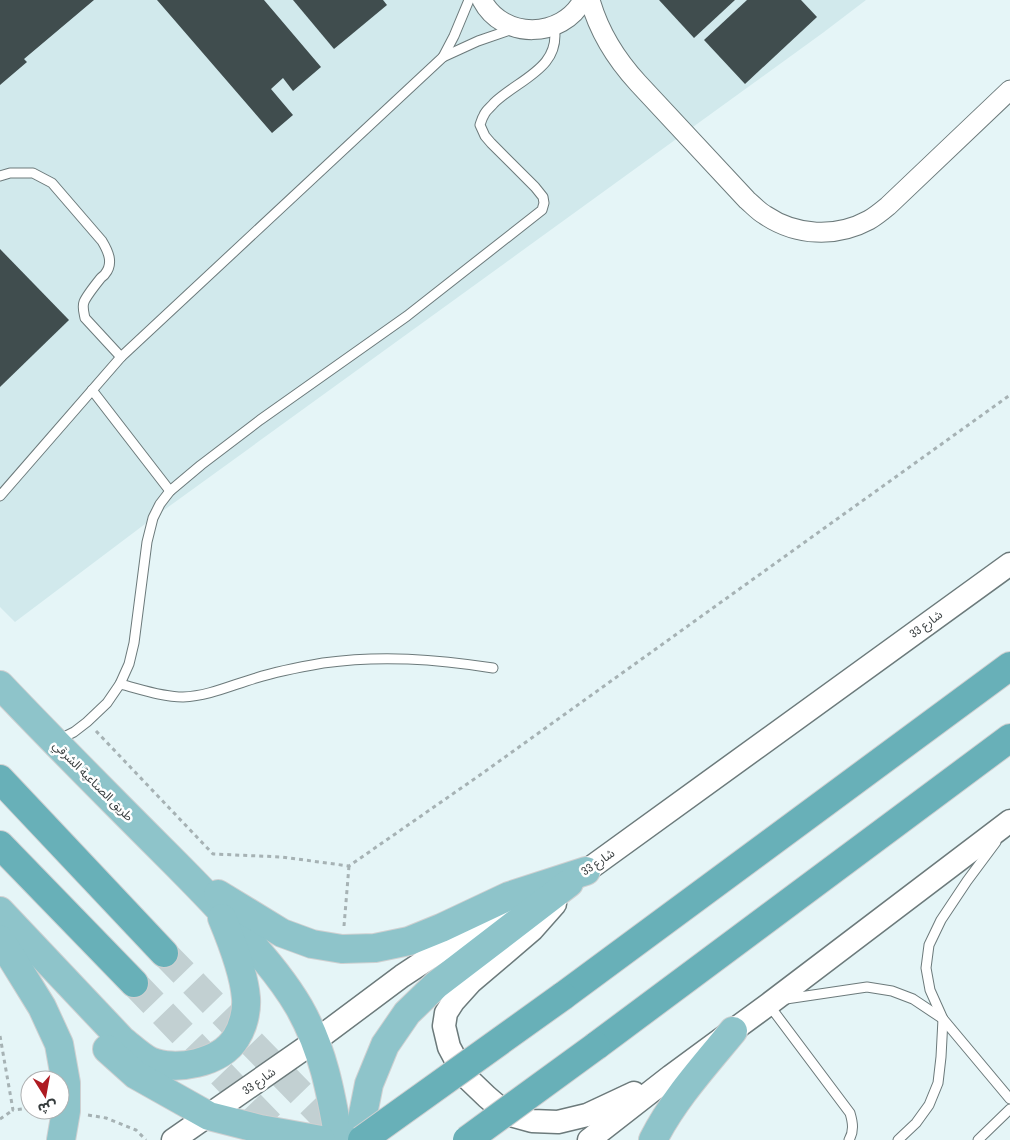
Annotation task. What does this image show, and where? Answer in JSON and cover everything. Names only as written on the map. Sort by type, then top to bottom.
[{"type":"highway","points":[[361,1140],[563,996],[1010,666]]},
{"type":"highway","points":[[467,1140],[1010,738]]},
{"type":"highway","points":[[0,779],[164,953]]},
{"type":"highway","points":[[0,845],[134,983]]},
{"type":"main road","name":"طريق الصناعية الشرقي","points":[[0,686],[188,876]]},
{"type":"main road","points":[[188,876],[282,932],[312,944],[342,949],[375,948],[409,941],[509,896],[586,870]]},
{"type":"main road","points":[[361,1140],[368,1084],[385,1045],[408,1013],[436,985],[586,870]]},
{"type":"main road","points":[[188,876],[258,950],[284,983],[299,1007],[316,1041],[327,1078],[339,1140]]},
{"type":"main road","points":[[0,911],[122,1040],[149,1060],[180,1066],[200,1062],[221,1054],[236,1039],[244,1020],[246,999],[242,976],[229,936],[216,905]]},
{"type":"main road","points":[[0,938],[42,1008],[59,1044],[64,1070]]},
{"type":"main road","points":[[0,938],[36,972],[106,1048],[136,1075],[209,1116],[260,1129],[321,1140]]},
{"type":"main road","points":[[653,1140],[659,1127],[683,1094],[733,1031]]},
{"type":"main road","points":[[61,1140],[64,1120]]},
{"type":"street","points":[[482,0],[493,15],[503,23],[528,30],[542,30],[554,26],[574,12],[583,0]]},
{"type":"street","points":[[590,0],[601,31],[611,50],[623,67],[644,90],[752,205],[764,215],[784,225],[805,231],[828,233],[850,228],[870,219],[888,206],[1010,90]]},
{"type":"street","name":"شارع 33","points":[[174,1140],[316,1041],[402,976],[461,937],[586,870],[1010,564]]},
{"type":"street","points":[[589,1140],[670,1076],[771,1003],[1010,822]]},
{"type":"street","points":[[586,870],[532,930],[471,982],[453,1002],[446,1013],[444,1026],[449,1047],[464,1075],[487,1097],[507,1114],[532,1121],[558,1122],[588,1115],[670,1076]]},
{"type":"lane","points":[[443,57],[469,0]]},
{"type":"lane","points":[[54,742],[74,732],[88,722],[107,703],[120,684],[129,664],[134,643],[147,542],[160,504],[170,491],[201,464],[406,316],[542,210],[543,197],[491,143],[480,126],[485,113],[499,99],[539,69],[549,59],[555,45],[556,35],[554,26]]},
{"type":"lane","points":[[0,496],[121,357],[443,57],[478,40],[516,28]]},
{"type":"lane","points":[[0,176],[10,173],[32,173],[52,183],[102,241],[109,255],[109,267],[84,302],[84,313],[85,318],[121,357]]},
{"type":"lane","points":[[92,390],[170,491]]},
{"type":"lane","points":[[120,684],[181,697],[210,693],[290,669],[357,659],[425,659],[493,668]]},
{"type":"lane","points":[[898,1140],[916,1122],[929,1105],[938,1083],[943,1020],[930,990],[926,968],[928,945],[941,920],[967,881],[1010,822]]},
{"type":"lane","points":[[849,1140],[853,1129],[850,1113],[771,1003],[867,987],[892,991],[913,999],[943,1020],[1010,1099]]},
{"type":"lane","points":[[978,1140],[1010,1109]]},
{"type":"path","points":[[88,722],[213,854],[282,857],[348,866],[480,775],[1010,395]]},
{"type":"path","points":[[342,949],[348,866]]},
{"type":"path","points":[[0,1036],[12,1110]]},
{"type":"path","points":[[0,1119],[12,1110],[20,1109]]},
{"type":"path","points":[[70,1112],[106,1118],[136,1130],[146,1140]]},
{"type":"shaded area","points":[[0,0],[866,0],[153,518],[15,622],[0,607]]},
{"type":"building","points":[[0,0],[94,0],[24,59],[27,62],[0,85]]},
{"type":"building","points":[[157,0],[264,0],[321,67],[293,91],[283,78],[271,89],[293,115],[272,133]]},
{"type":"building","points":[[293,0],[383,0],[387,5],[334,49]]},
{"type":"building","points":[[659,0],[735,0],[694,38]]},
{"type":"building","points":[[747,0],[801,0],[817,17],[745,84],[704,40]]},
{"type":"building","points":[[0,249],[69,320],[0,387]]},
{"type":"tunnel","points":[[164,953],[346,1140]]},
{"type":"tunnel","points":[[134,983],[285,1140]]}]
